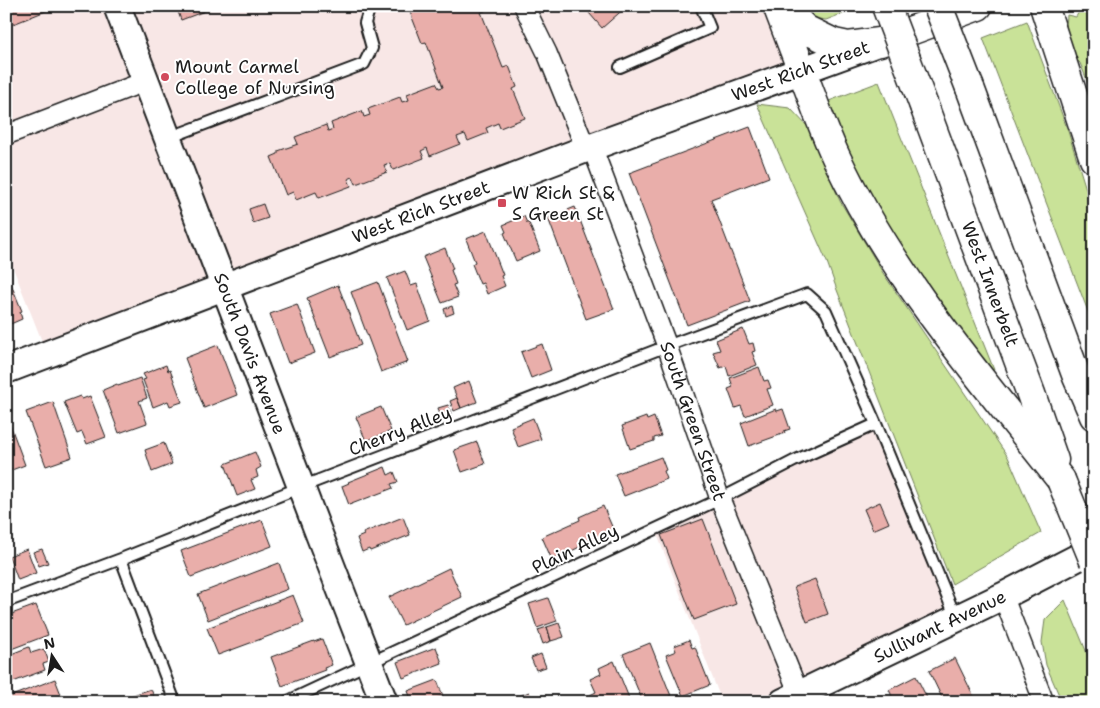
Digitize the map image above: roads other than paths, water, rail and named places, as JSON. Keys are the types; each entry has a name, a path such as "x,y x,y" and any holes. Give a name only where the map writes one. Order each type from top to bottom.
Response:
{"main road":[{"path":"777,6 835,156 877,233 919,298 954,345 1062,480"},
{"path":"782,6 805,29 834,43 848,46 880,42"},
{"name":"West Innerbelt","path":"886,6 1062,480 1094,561"},
{"path":"938,6 1077,377 1094,416"},
{"name":"West Rich Street","path":"880,42 978,6"},
{"path":"1044,6 1094,159"}],"street":[{"name":"South Davis Avenue","path":"118,6 384,702"},
{"name":"South Green Street","path":"524,6 589,148 667,346 791,698"},
{"name":"West Rich Street","path":"6,370 589,148 880,42"},
{"path":"6,135 146,81"},
{"name":"Sullivant Avenue","path":"791,698 1003,596 1094,549"},
{"path":"1003,596 1044,702"}],"lane":[{"path":"168,138 364,64 372,48 365,22 370,6"},
{"path":"620,67 710,28 701,6"},
{"name":"Cherry Alley","path":"6,602 121,559 301,486 807,294 826,311 876,424"},
{"path":"876,424 956,618"},
{"name":"Plain Alley","path":"286,702 876,424"},
{"path":"121,559 176,702"}],"place":[{"name":"Mount Carmel College of Nursing","path":"165,77"},
{"name":"W Rich St & S Green St","path":"502,203"}]}
